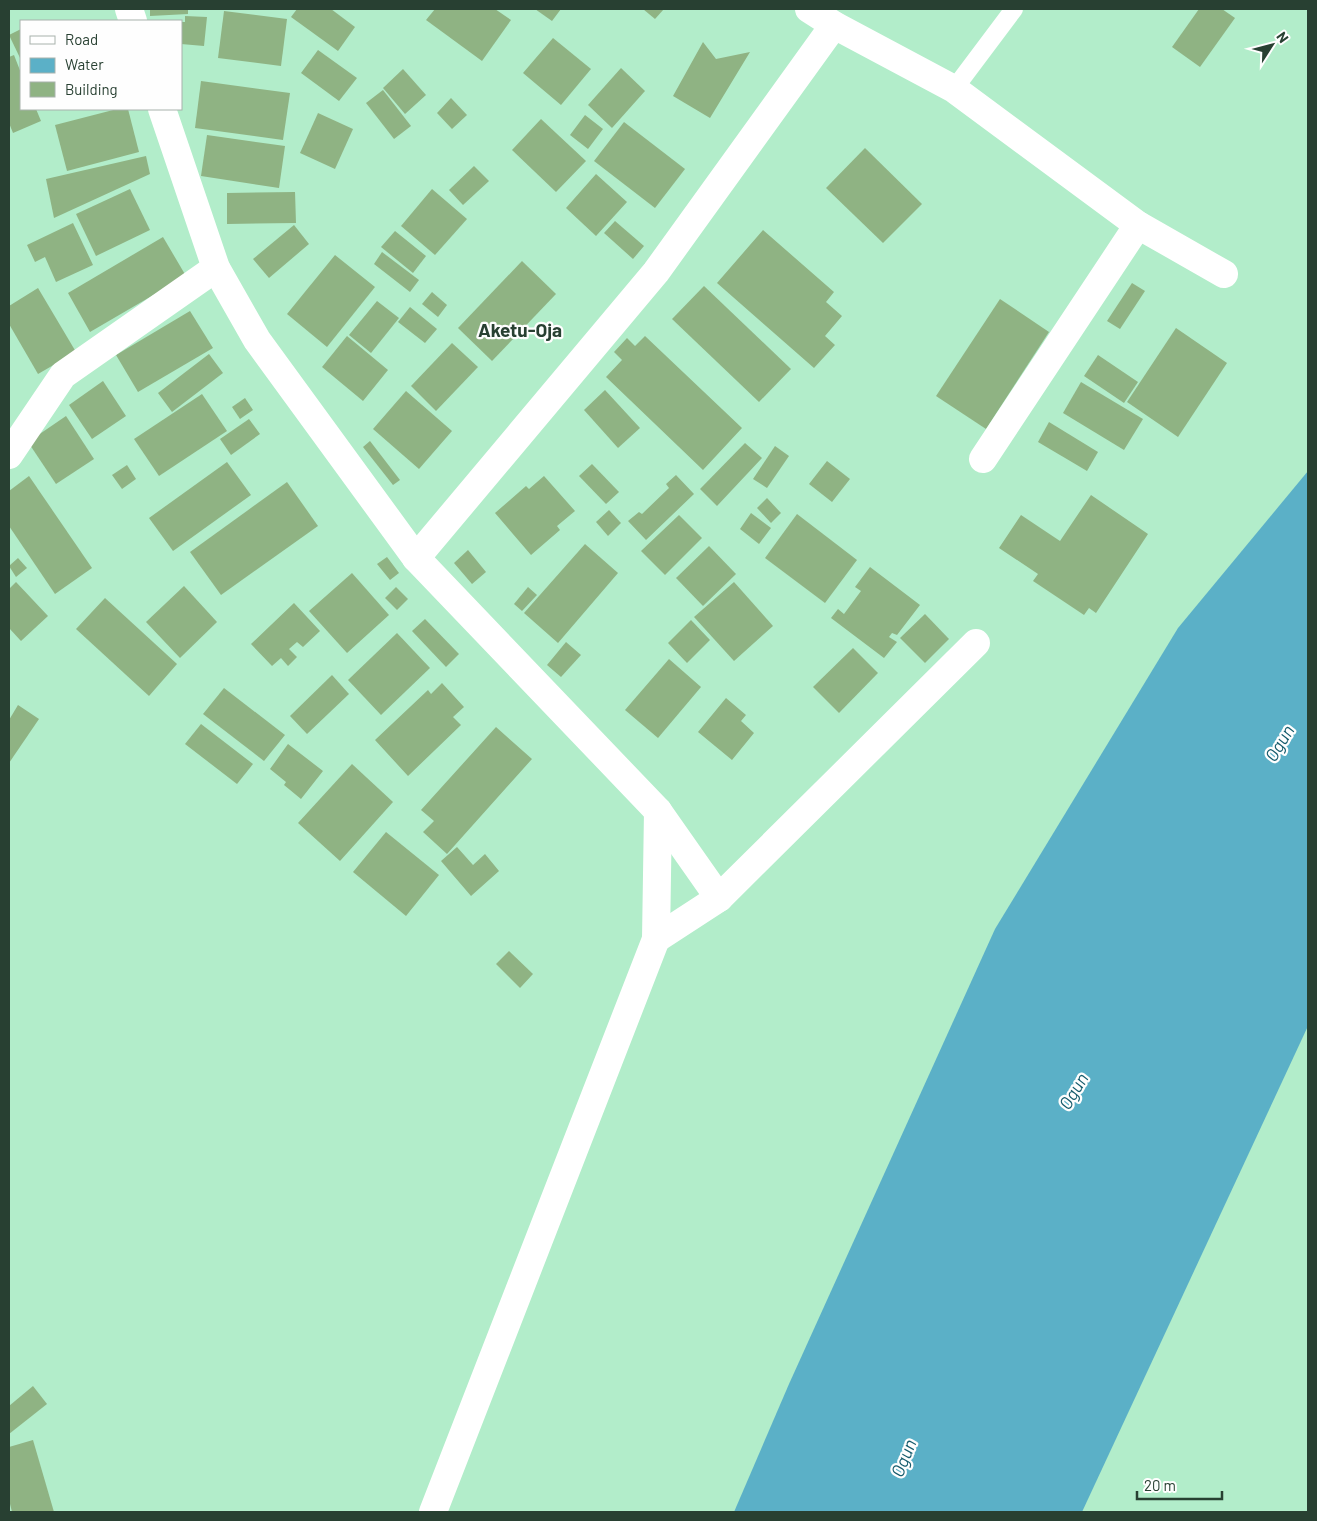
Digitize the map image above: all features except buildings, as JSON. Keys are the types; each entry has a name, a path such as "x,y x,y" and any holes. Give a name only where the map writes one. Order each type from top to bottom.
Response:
{"street":[{"path":"809,9 834,25 954,89 1138,225 1224,274"},
{"path":"416,558 656,272 834,25"},
{"path":"162,110 216,268 257,340 416,558 658,812 719,898"},
{"path":"983,459 1138,225"},
{"path":"9,455 63,376 216,268"},
{"path":"656,939 719,898 976,643"},
{"path":"433,1512 656,939 658,812"}],"lane":[{"path":"954,89 1014,9"}],"water":[{"name":"Ogun","path":"1308,471 1308,1026 1082,1512 734,1512 789,1384 995,929 1178,628"}],"district":[{"name":"Aketu-Oja","path":"520,329"}]}
